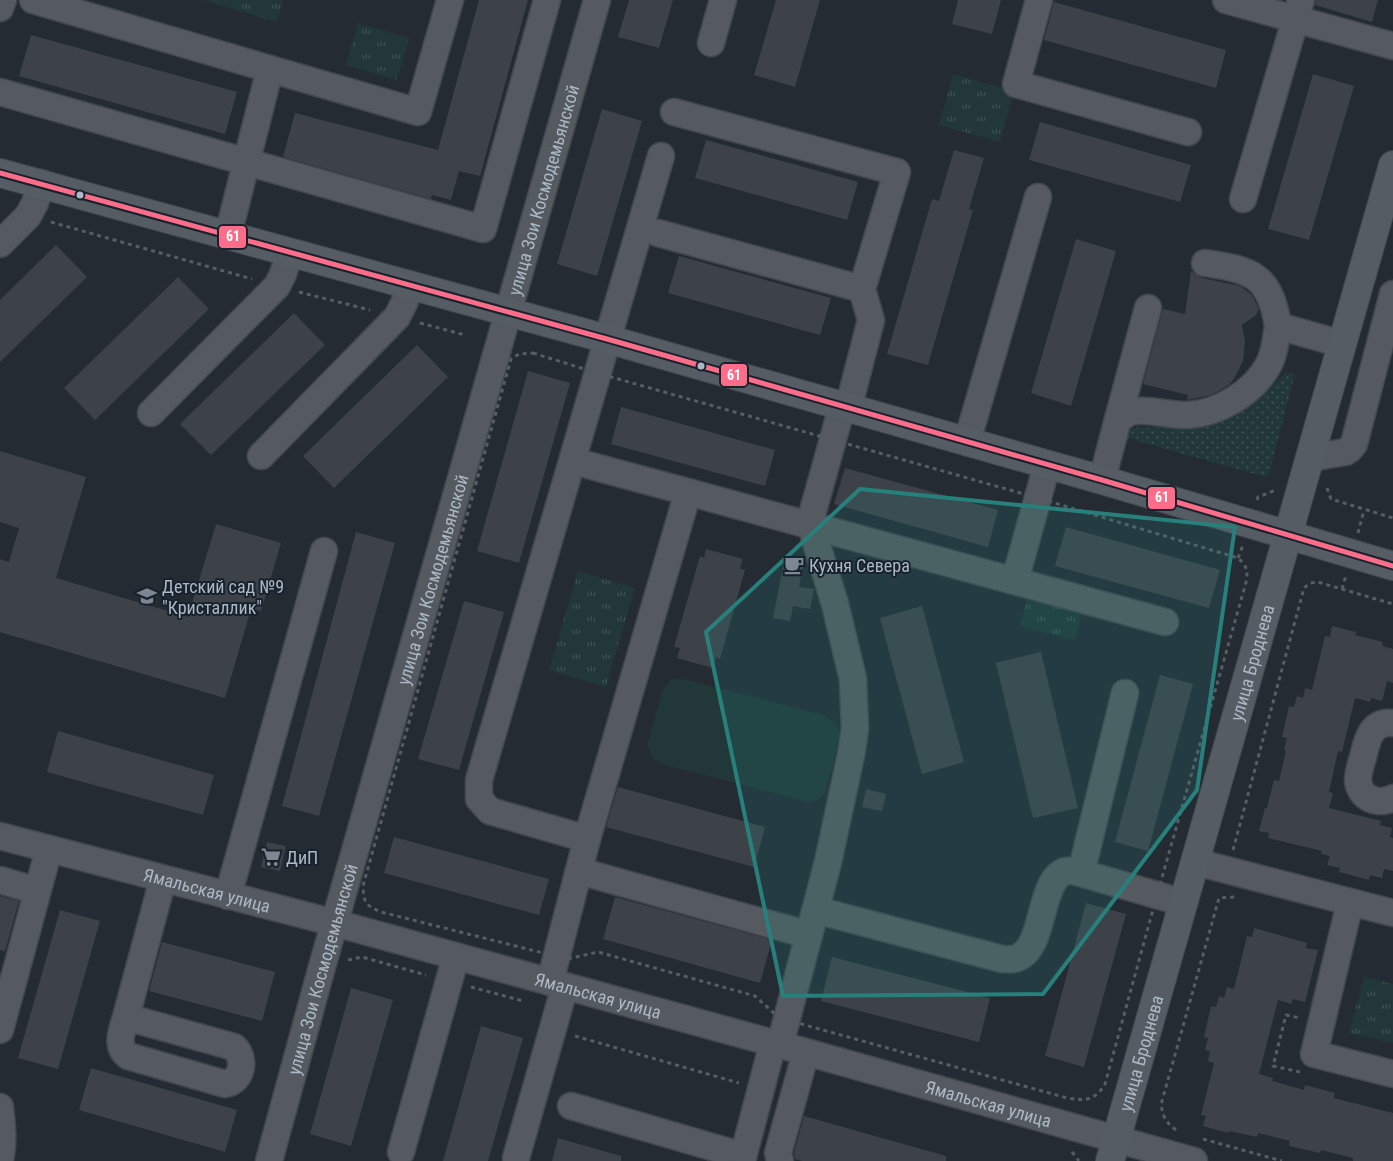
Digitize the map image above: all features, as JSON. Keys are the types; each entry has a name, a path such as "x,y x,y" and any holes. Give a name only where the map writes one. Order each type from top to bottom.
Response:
{"main road":[{"name":"улица Броднева","path":"1113,1150 1393,165"},
{"path":"0,172 607,339 1102,480 1393,566"}],"street":[{"path":"0,8 2,0"},
{"path":"33,0 418,112 450,0"},
{"path":"0,92 483,229 547,0"},
{"name":"улица Зои Космодемьянской","path":"269,1161 597,0"},
{"path":"711,42 723,0"},
{"path":"1039,0 1016,84 1188,132"},
{"path":"1226,0 1299,9 1393,46"},
{"path":"1242,199 1299,9"},
{"path":"228,235 270,70"},
{"path":"571,1106 742,1159 762,1085 788,1020 828,862 855,729 855,704 851,670 835,604 812,526 813,511 832,440 845,408 871,320 862,289 897,172 674,112"},
{"path":"587,839 490,811 479,798 479,780 661,156"},
{"path":"0,244 28,216 35,203 41,183"},
{"path":"967,442 1038,197"},
{"path":"658,233 862,289"},
{"path":"151,413 277,286 290,252"},
{"path":"1118,419 1134,411 1189,415 1221,408 1242,394 1259,378 1270,363 1275,348 1278,326 1275,308 1267,289 1254,276 1237,268 1205,263"},
{"path":"1310,458 1345,452 1354,444 1393,292 1360,282"},
{"path":"260,456 397,317 405,301 409,284"},
{"path":"1102,480 1148,308"},
{"path":"1278,326 1342,344"},
{"path":"573,461 1165,622"},
{"path":"1015,580 1047,465"},
{"path":"516,1158 552,1030 557,984 556,957 587,839 688,492"},
{"path":"228,896 324,551"},
{"path":"1081,873 1125,693"},
{"path":"1393,723 1385,723 1378,726 1370,734 1358,779 1361,790 1369,798 1380,802 1393,798"},
{"name":"Ямальская улица","path":"0,836 335,923 806,1052 1113,1150 1198,1150"},
{"path":"0,1030 8,962 38,891 49,850"},
{"path":"1196,862 1393,913"},
{"path":"816,910 1002,958 1016,959 1026,954 1033,942 1050,888 1057,876 1067,870 1184,903"},
{"path":"579,871 809,935"},
{"path":"126,1017 163,879"},
{"path":"0,880 38,891"},
{"path":"1350,903 1314,1054 1393,1074"},
{"path":"401,1152 456,956"},
{"path":"780,1161 778,1153 806,1052"},
{"path":"0,1108 3,1131 0,1160"}],"path":[{"path":"28,216 277,286 465,335"},
{"path":"533,353 832,440 1038,498 1238,558 1245,564 1247,569 1244,588 1105,1084 1100,1094 1089,1099 1067,1098 788,1020 776,1015 755,996 608,954 598,952 567,959 556,957 380,912 368,906 364,900 363,886 511,360 519,354 533,353"},
{"path":"1328,484 1327,490 1331,499 1393,518"},
{"path":"1232,852 1304,588 1310,583 1318,582 1393,604"},
{"path":"1184,1133 1175,1130 1166,1120 1161,1106 1162,1101 1219,898 1239,897"},
{"path":"345,962 349,959 362,958 532,1003"},
{"path":"1301,1072 1273,1066 1286,1015 1304,1018"},
{"path":"552,1030 754,1087 762,1085"},
{"path":"1069,1150 1075,1154 1079,1161"},
{"path":"1198,1150 1282,1161"}],"highlighted area":[{"path":"860,489 1235,527 1197,790 1043,994 783,996 706,632"}],"green space":[{"path":"203,0 283,0 277,22"},
{"path":"358,23 409,38 397,80 346,65"},
{"path":"953,74 1014,91 1000,142 939,125"},
{"path":"1286,372 1295,374 1269,475 1265,477 1124,437 1127,431 1132,428 1177,428 1213,423 1240,411"},
{"path":"578,571 635,588 606,687 549,670"},
{"path":"1028,596 1083,610 1075,640 1020,626"},
{"path":"675,678 823,715 833,721 837,725 839,735 831,772 823,795 808,802 662,764 656,760 650,753 648,743 662,691 669,681"},
{"path":"1364,977 1393,984 1393,1043 1349,1033"}],"building":[{"path":"479,0 528,0 480,176 459,171 451,200 432,195 431,199 283,157 295,113 438,150"},
{"path":"629,0 673,0 659,48 618,37"},
{"path":"776,0 820,0 795,87 754,75"},
{"path":"958,0 1001,0 992,34 952,24"},
{"path":"1316,0 1378,0 1372,22 1315,5"},
{"path":"1054,2 1226,50 1216,88 1044,40"},
{"path":"31,35 237,92 225,134 19,76"},
{"path":"1313,74 1354,86 1309,240 1268,229"},
{"path":"602,109 642,121 597,276 557,264"},
{"path":"1040,122 1191,165 1180,202 1029,160"},
{"path":"706,140 858,182 847,220 695,178"},
{"path":"954,150 984,158 969,209 973,210 928,365 887,354 932,199 939,201"},
{"path":"1076,239 1116,251 1071,406 1031,393"},
{"path":"56,245 87,277 0,362 0,300"},
{"path":"679,256 831,298 820,335 668,293"},
{"path":"1191,271 1202,278 1240,286 1252,295 1259,309 1256,315 1242,325 1245,341 1243,361 1234,379 1229,385 1217,392 1187,400 1188,395 1143,384 1163,309 1185,314"},
{"path":"178,277 209,309 95,420 64,388"},
{"path":"294,313 325,345 211,455 180,424"},
{"path":"417,345 448,377 334,488 303,456"},
{"path":"528,371 570,383 519,563 477,551"},
{"path":"621,407 775,450 765,486 611,444"},
{"path":"0,451 86,477 56,578 188,617 216,524 281,543 261,611 251,609 225,698 0,632 0,559 9,562 19,528 0,522"},
{"path":"845,468 998,510 988,547 834,504"},
{"path":"1066,527 1220,570 1209,608 1055,566"},
{"path":"356,532 395,543 319,816 282,806"},
{"path":"706,549 743,559 740,568 745,570 720,659 716,657 713,668 677,658 680,648 674,647 700,556 704,558"},
{"path":"785,557 804,560 799,587 814,589 810,609 793,606 790,621 773,618"},
{"path":"464,601 504,612 459,770 418,759"},
{"path":"922,606 964,762 922,774 880,618"},
{"path":"1332,626 1356,632 1355,635 1383,642 1382,646 1393,649 1393,683 1387,681 1382,701 1371,698 1370,702 1355,698 1342,752 1338,751 1329,792 1333,793 1329,808 1381,821 1380,825 1392,828 1390,837 1393,838 1393,871 1384,869 1382,878 1370,875 1369,880 1339,872 1340,868 1327,865 1330,856 1321,854 1322,851 1268,838 1269,833 1259,831 1274,780 1279,781 1286,751 1284,750 1287,738 1282,737 1289,706 1294,707 1297,696 1303,698 1305,688 1312,690 1325,636 1330,637"},
{"path":"1041,652 1078,808 1033,818 996,663"},
{"path":"1160,675 1193,684 1148,851 1115,842"},
{"path":"58,731 214,775 203,815 47,772"},
{"path":"618,787 765,827 754,867 606,827"},
{"path":"866,789 886,794 882,811 862,807"},
{"path":"394,837 549,879 539,915 384,873"},
{"path":"267,842 286,846 280,871 261,867"},
{"path":"0,896 19,901 5,951 0,950"},
{"path":"615,897 772,940 760,983 603,939"},
{"path":"1086,903 1126,914 1084,1067 1045,1056"},
{"path":"60,910 100,921 58,1069 18,1058"},
{"path":"1254,928 1307,943 1306,948 1318,950 1305,1002 1293,999 1291,1004 1278,1000 1259,1074 1273,1078 1272,1081 1304,1090 1305,1085 1335,1093 1334,1098 1393,1113 1393,1161 1353,1161 1353,1158 1321,1150 1320,1153 1289,1146 1290,1141 1258,1133 1257,1137 1229,1131 1228,1133 1203,1126 1206,1116 1201,1115 1214,1063 1208,1061 1210,1051 1205,1050 1208,1038 1204,1037 1211,1006 1216,1007 1219,996 1224,998 1227,987 1234,989 1247,936 1252,937"},
{"path":"162,942 275,972 262,1021 149,991"},
{"path":"832,957 990,998 979,1042 821,1001"},
{"path":"351,988 393,1000 351,1146 310,1134"},
{"path":"481,1026 523,1038 488,1161 443,1161"},
{"path":"91,1068 237,1110 225,1152 79,1110"},
{"path":"804,1116 946,1156 946,1161 802,1161 795,1159 794,1153"},
{"path":"558,1138 621,1156 621,1161 552,1161"}],"transit line":[{"name":"61","path":"0,173 607,339 1102,480 1393,566"}],"place":[{"name":"Кухня Севера","path":"794,565"},
{"name":"Детский сад №9 \"Кристаллик\"","path":"147,596"},
{"name":"ДиП","path":"271,857"}]}
